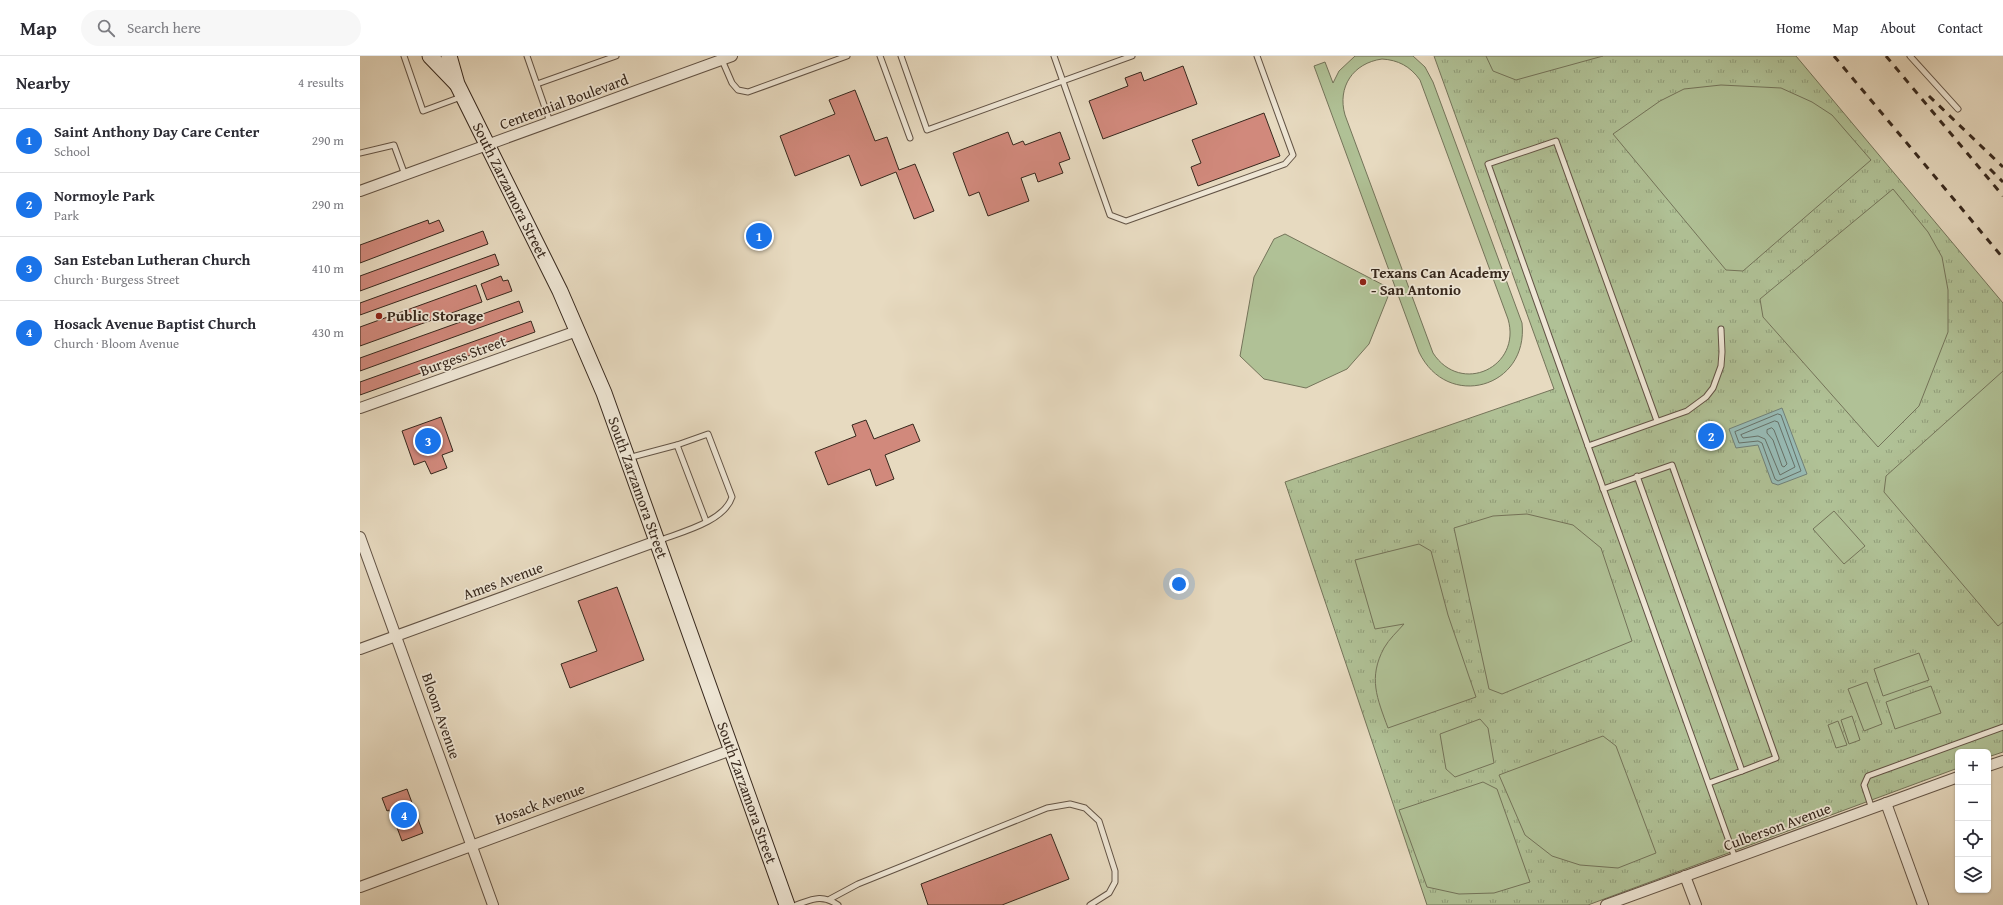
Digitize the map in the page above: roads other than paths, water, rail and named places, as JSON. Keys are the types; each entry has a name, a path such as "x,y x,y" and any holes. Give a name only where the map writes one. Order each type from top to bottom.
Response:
{"main road":[{"name":"South Zarzamora Street","path":"430,56 460,90"},
{"name":"South Zarzamora Street","path":"449,56 460,90 560,291 604,393 787,905"}],"street":[{"name":"Centennial Boulevard","path":"360,191 728,57"},
{"name":"Burgess Street","path":"360,408 577,331"},
{"name":"Bloom Avenue","path":"360,537 493,905"},
{"name":"Ames Avenue","path":"360,649 657,541"},
{"name":"Hosack Avenue","path":"360,887 731,750"},
{"path":"1991,765 2003,761"},
{"name":"Culberson Avenue","path":"1606,905 1955,778"},
{"path":"1886,803 1923,905"},
{"path":"1685,876 1696,905"}],"lane":[{"path":"404,56 423,111 460,90"},
{"path":"527,56 550,122"},
{"path":"537,84 616,56"},
{"path":"728,57 735,87 738,90 748,92 847,56"},
{"path":"880,56 910,138"},
{"path":"901,56 927,130 1132,56"},
{"path":"1054,56 1110,215 1126,221 1285,164 1293,155 1258,56"},
{"path":"1910,56 1958,109"},
{"path":"1657,421 1556,141 1488,164 1735,858"},
{"path":"360,154 394,145 405,175"},
{"path":"1588,446 1697,405 1713,388 1720,366 1722,352 1721,329"},
{"path":"627,458 677,445 708,434 732,497 730,504 717,517 657,541"},
{"path":"677,445 706,521"},
{"path":"1603,489 1672,465 1776,758 1709,783"},
{"path":"1637,476 1742,771"},
{"path":"1872,808 1864,785 1868,776 2003,726"},
{"path":"830,900 858,884 1048,808 1070,804 1086,808 1099,821 1115,871 1115,882 1110,893 1090,905"},
{"path":"796,905 815,898 830,900 838,905"}],"water":[{"path":"1782,408 1807,474 1778,485 1772,483 1758,445 1736,448 1729,429"}],"railway":[{"path":"1834,56 2003,258"},
{"path":"1886,56 2003,196"},
{"path":"1929,96 2003,167"},
{"path":"1990,169 2003,182"}],"place":[{"name":"Saint Anthony Day Care Center","path":"759,236"},
{"name":"Texans Can Academy - San Antonio","path":"1363,282"},
{"name":"Public Storage","path":"379,316"},
{"name":"Normoyle Park","path":"1711,436"},
{"name":"San Esteban Lutheran Church","path":"428,441"},
{"name":"Hosack Avenue Baptist Church","path":"404,815"}]}
